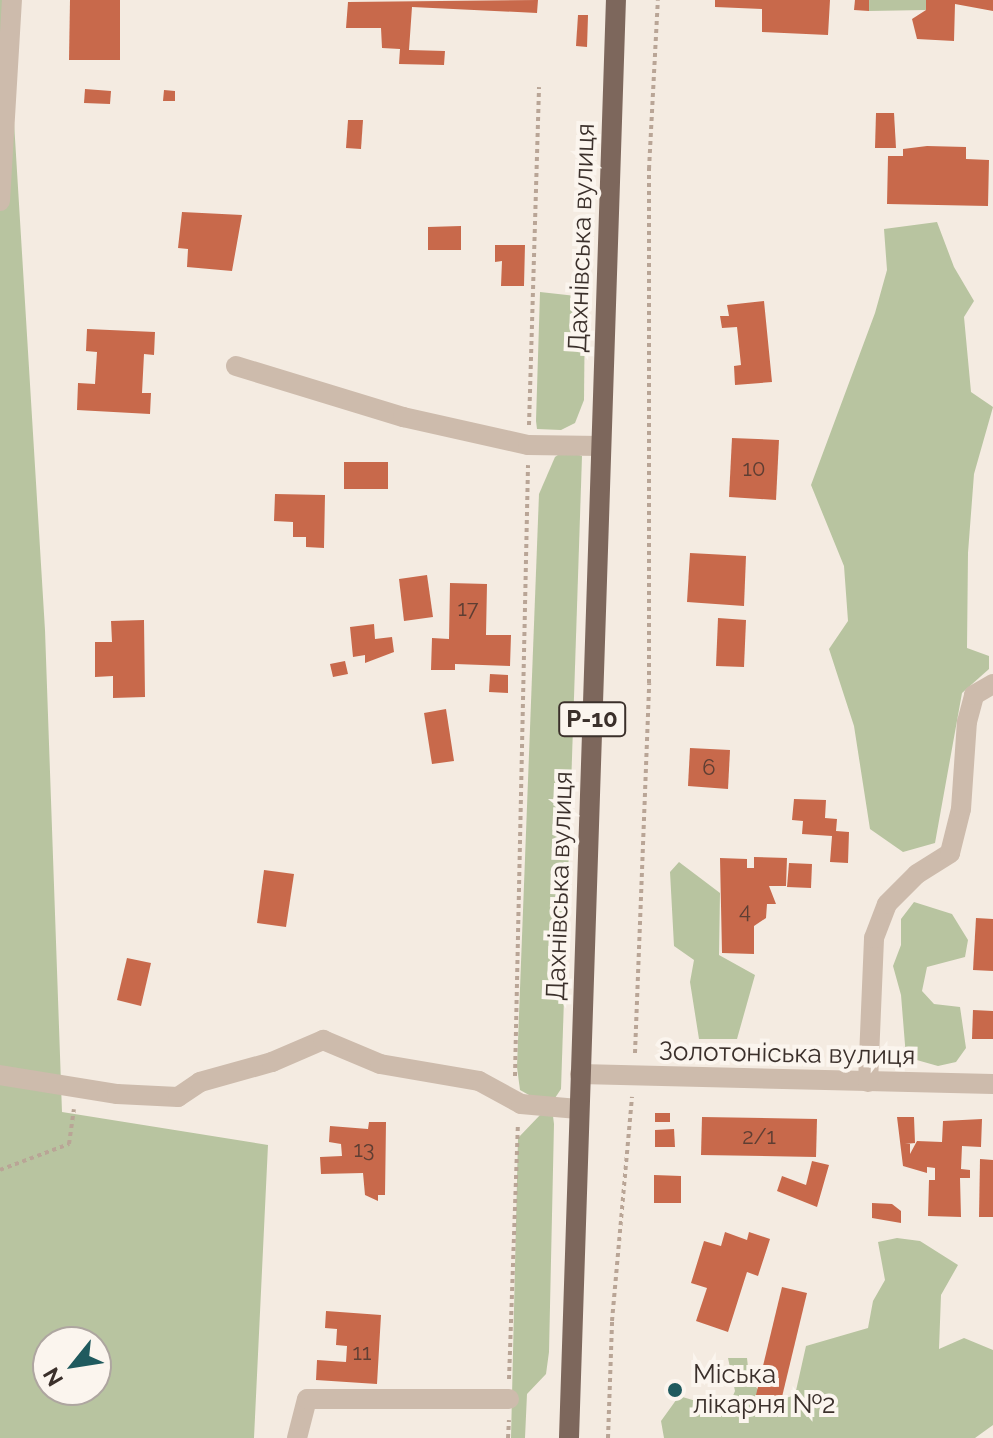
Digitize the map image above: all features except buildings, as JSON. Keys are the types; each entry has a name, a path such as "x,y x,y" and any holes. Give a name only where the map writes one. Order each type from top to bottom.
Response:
{"main road":[{"name":"Дахнівська вулиця","path":"569,1438 616,0"}],"street":[{"path":"0,201 12,0"},
{"path":"236,366 403,417 528,445 601,446"},
{"path":"868,1082 874,938 887,904 917,874 950,853 966,770 967,722 974,695 993,684"},
{"path":"0,1075 81,1088 178,1097 200,1082 272,1062 323,1040 380,1064 479,1081 521,1104 578,1109"},
{"name":"Золотоніська вулиця","path":"580,1074 993,1084"},
{"path":"297,1438 307,1399 509,1399"}],"path":[{"path":"608,1438 612,1321 634,1076 649,683 649,169 658,0"},
{"path":"508,1438 514,1148 521,1104 515,1032 539,87"},
{"path":"0,1170 69,1144 81,1088"}],"green space":[{"path":"0,0 4,0 14,122 45,630 62,1112 268,1145 254,1438 0,1438"},
{"path":"869,0 926,0 926,10 869,11"},
{"path":"937,222 954,267 974,301 964,317 971,392 993,407 974,474 968,553 967,648 989,656 989,669 962,693 935,843 903,852 870,829 854,726 829,649 848,621 844,566 811,485 875,313 887,270 884,229"},
{"path":"540,292 585,297 584,400 575,423 561,430 537,429"},
{"path":"565,450 582,456 561,1089 555,1098 538,1100 520,1090 517,1067 539,494 555,457"},
{"path":"679,862 720,893 719,955 755,975 737,1039 699,1039 690,982 694,960 674,946 670,872"},
{"path":"914,902 952,914 968,940 965,957 927,967 922,991 934,1004 960,1007 966,1048 956,1062 938,1066 906,1057 901,995 893,966 901,945 901,919"},
{"path":"541,1114 553,1116 554,1124 549,1352 546,1374 527,1394 525,1438 511,1438 518,1138"},
{"path":"897,1238 920,1241 958,1265 941,1295 939,1349 964,1338 993,1350 993,1425 975,1438 664,1438 661,1421 679,1396 727,1410 735,1391 728,1358 747,1358 749,1377 768,1404 795,1395 806,1346 868,1328 873,1301 885,1280 878,1242"}],"place":[{"name":"Міська лікарня №2","path":"675,1390"}]}
